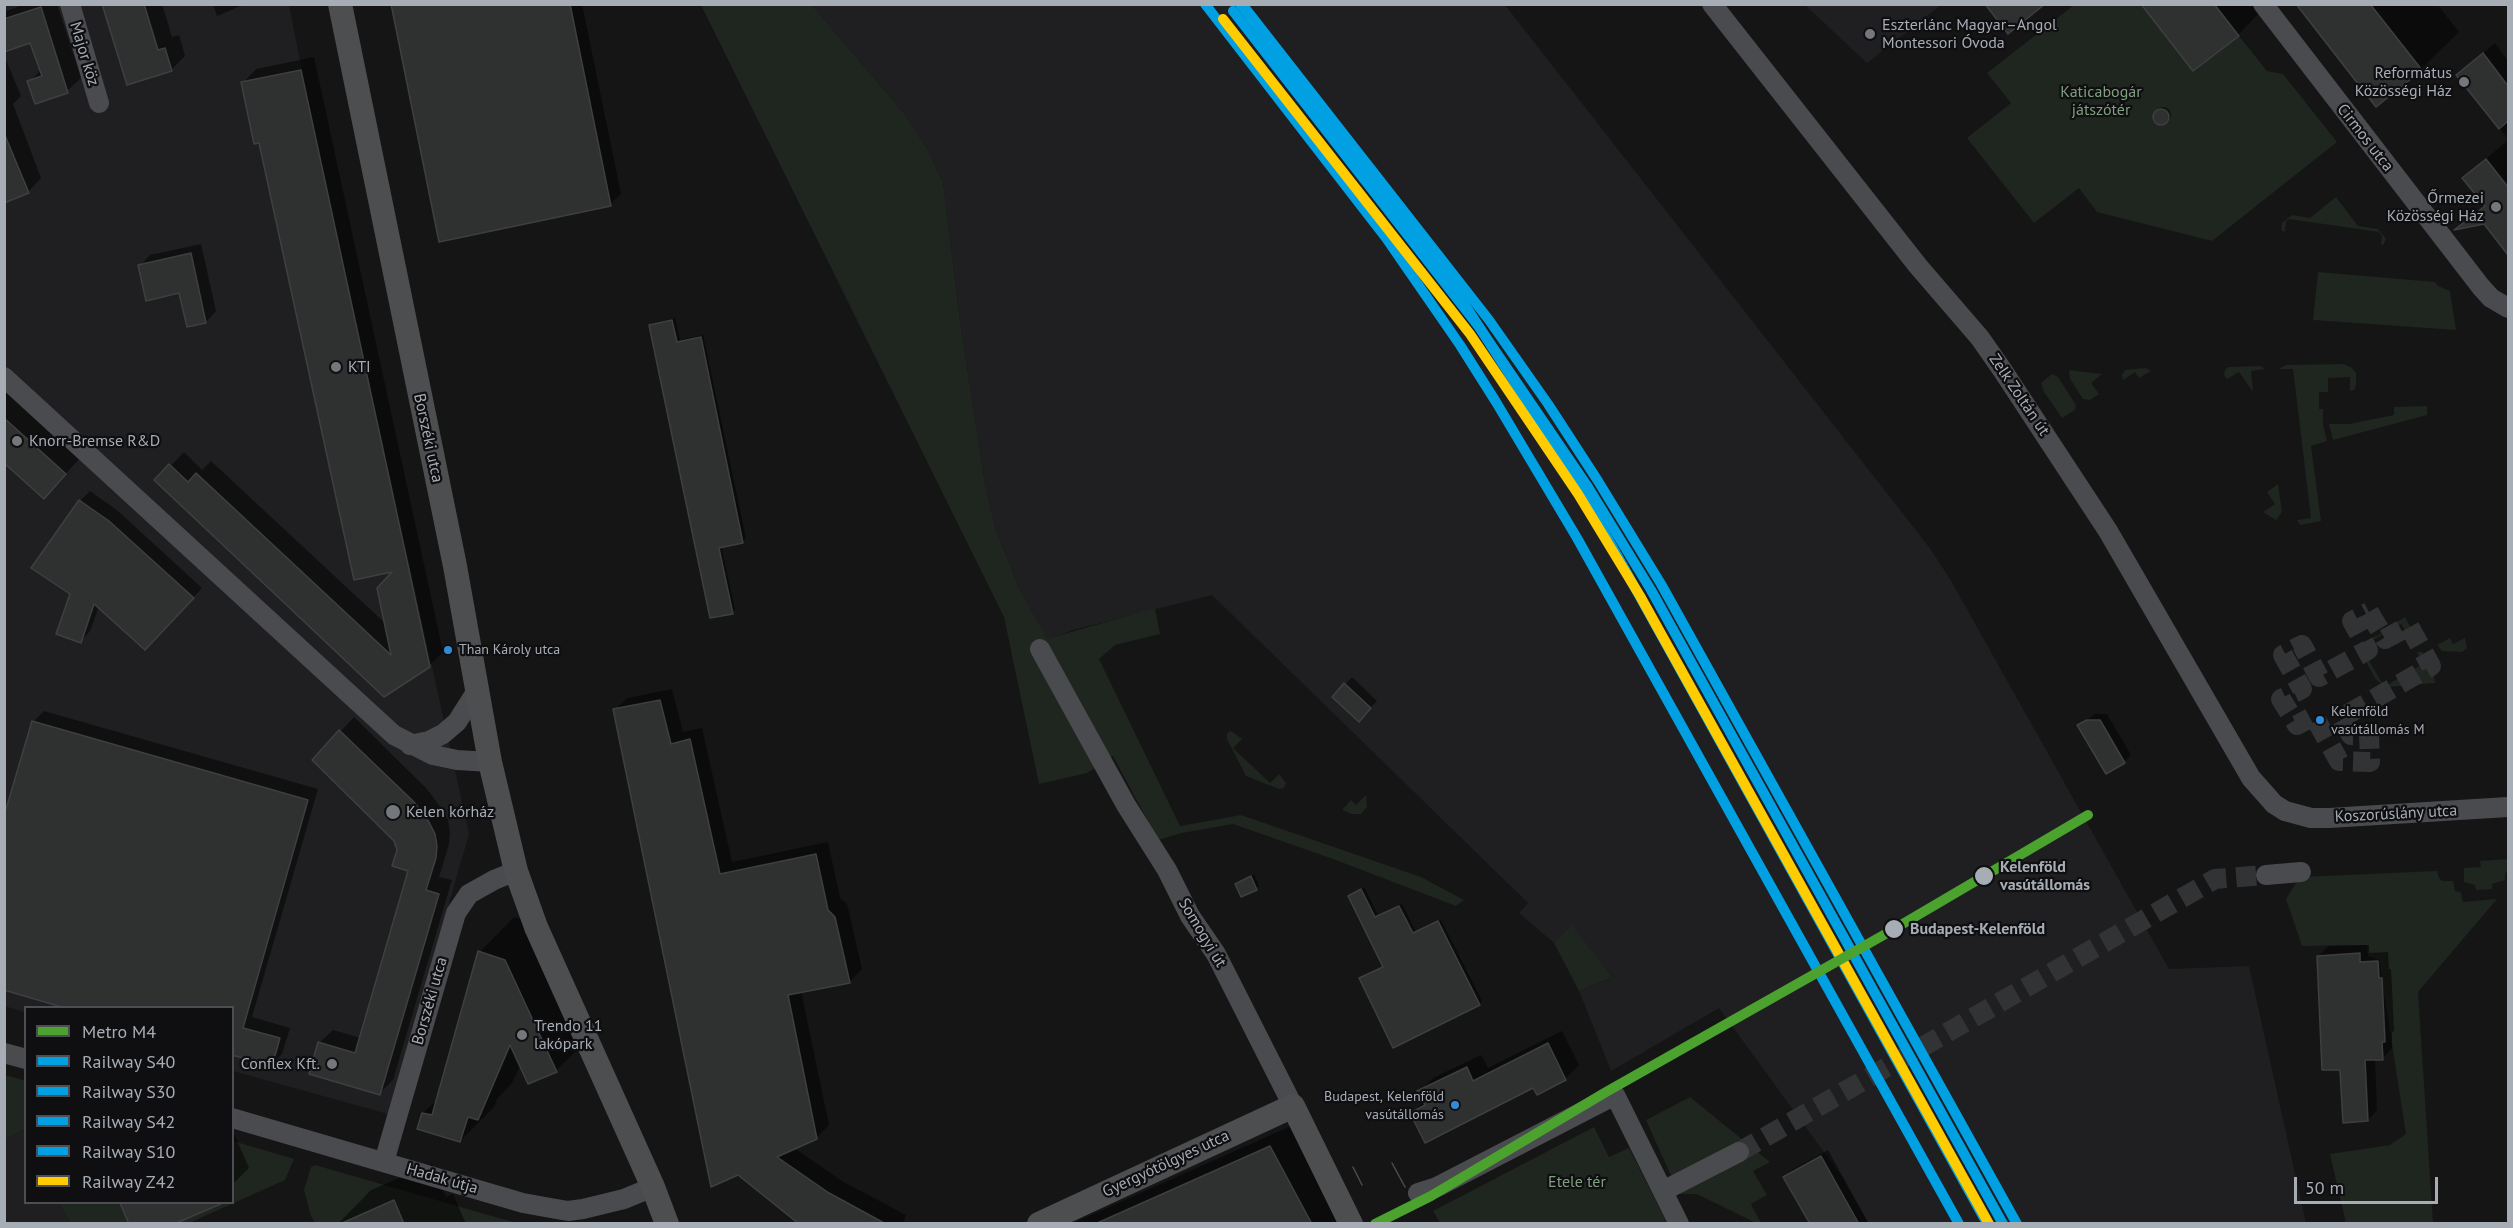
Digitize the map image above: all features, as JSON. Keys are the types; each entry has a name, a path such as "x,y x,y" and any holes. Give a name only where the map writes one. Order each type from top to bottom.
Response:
{"main road":[{"name":"Borszéki utca","path":"340,4 454,566 490,762 516,871 536,927 653,1187"},
{"name":"Gyergyótölgyes utca","path":"1040,1224 1293,1106"},
{"name":"Somogyi út","path":"1293,1106 1351,1224"},
{"path":"653,1187 667,1224"}],"street":[{"name":"Major köz","path":"69,4 99,104"},
{"name":"Zelk Zoltán út","path":"1712,4 1918,266 1980,338 2108,531 2251,778 2274,804 2285,811"},
{"name":"Cirmos utca","path":"2263,4 2491,298 2508,308"},
{"path":"6,380 394,735 434,755 457,760 490,762"},
{"name":"Somogyi út","path":"1040,649 1126,805 1167,870 1190,916 1216,954 1293,1106"},
{"path":"410,745 429,741 443,734 457,722 476,692"},
{"name":"Koszorúslány utca","path":"2285,811 2311,818 2329,818 2508,807"},
{"name":"Borszéki utca","path":"384,1162 456,913 470,894 516,871"},
{"path":"2266,874 2301,872"},
{"path":"4,1053 24,1058"},
{"path":"1418,1193 1437,1187 1615,1095 1679,1224"},
{"name":"Hadak útja","path":"234,1119 523,1203 568,1211 613,1202 653,1187"},
{"path":"1663,1191 1739,1152"}],"shaded area":[{"path":"5,5 289,5 314,132 469,834 388,1114 234,1071 234,1006 24,1006 24,1012 4,1006"},
{"path":"812,5 1505,5 1929,547 1950,579 2169,969 2249,966 2306,1223 1868,1223 1842,1177 1719,1008 1611,1071 1579,991 1612,977 1572,926 1554,943 1519,913 1528,903 1212,595 1073,630 1047,640 1019,588 995,527 985,484 961,328 943,182 927,149 906,116"},
{"name":"Eszterlánc Magyar–Angol Montessori Óvoda","path":"1805,5 1941,5 1867,63"},
{"path":"24,1129 24,1204 60,1204 70,1223 5,1223 4,1139"}],"green space":[{"name":"Katicabogár játszótér","path":"2141,4 2193,71 2239,36 2267,71 2283,74 2337,142 2212,241 2097,212 2079,188 2034,223 1967,138 2011,103 1987,73 2074,5"},
{"path":"701,5 812,5 906,116 927,149 943,182 961,328 985,484 995,527 1019,588 1047,639 1155,608 1160,634 1115,645 1099,659 1180,826 1241,815 1421,877 1464,900 1456,906 1233,824 1182,833 1158,840 1113,756 1087,773 1039,784 1004,617"},
{"path":"2336,197 2358,226 2378,229 2386,239 2383,245 2381,245 2382,236 2379,232 2289,219 2286,221 2285,232 2281,230 2282,223 2292,215 2310,218"},
{"path":"2318,272 2435,282 2438,286 2450,291 2456,330 2313,320"},
{"path":"2344,364 2356,373 2354,390 2350,391 2350,377 2328,378 2328,392 2319,392 2319,409 2323,409 2323,425 2327,441 2311,446 2321,521 2300,525 2297,520 2311,518 2293,369 2279,369 2286,365"},
{"path":"2261,366 2265,369 2251,371 2253,392 2239,372 2227,379 2224,375 2225,370 2229,367"},
{"path":"2146,368 2151,371 2139,378 2135,372 2123,380 2122,375 2125,370"},
{"path":"2069,370 2102,374 2091,383 2099,394 2090,400 2083,399 2070,379"},
{"path":"2052,374 2058,377 2076,405 2075,410 2062,418 2044,392 2041,383"},
{"path":"2427,406 2427,415 2333,440 2329,424 2349,424 2394,415 2394,407"},
{"path":"2278,484 2282,512 2276,520 2263,512 2275,504 2267,492"},
{"path":"2405,617 2411,628 2409,636 2401,624 2366,644 2373,656 2368,659 2382,683 2389,684 2423,664 2417,652 2422,652 2433,667 2435,683 2387,687 2382,685 2375,678 2357,645 2393,628 2392,625"},
{"path":"2450,638 2453,644 2465,638 2467,648 2462,652 2442,651 2437,645"},
{"path":"1231,731 1242,739 1233,748 1270,783 1279,774 1286,783 1284,788 1279,789 1246,776 1227,739 1227,733"},
{"path":"1366,795 1367,807 1361,814 1352,814 1342,810 1351,800 1356,805"},
{"path":"2508,859 2508,872 2505,873 2505,880 2492,884 2492,889 2476,890 2475,885 2464,882 2464,868 2481,867 2480,861"},
{"path":"2437,871 2442,881 2453,881 2455,891 2461,892 2463,902 2497,899 2418,992 2433,1223 2346,1223 2330,1154 2390,1145 2406,1134 2379,960 2368,956 2367,945 2302,946 2286,899 2300,877"},
{"path":"1572,925 1612,977 1579,991 1554,943"},
{"path":"5,1075 24,1080 24,1130 5,1139"},
{"path":"1690,1097 1770,1162 1753,1171 1767,1195 1751,1204 1761,1223 1756,1223 1697,1194 1680,1194 1678,1191 1646,1120"},
{"name":"Etele tér","path":"1594,1127 1609,1157 1629,1148 1667,1223 1440,1223 1433,1211"},
{"path":"234,1141 294,1159 285,1180 234,1203"},
{"path":"315,1165 517,1223 315,1223 304,1190 311,1167"},
{"path":"60,1204 231,1204 189,1223 70,1223"}],"building":[{"path":"102,4 144,4 158,50 165,48 172,71 127,85"},
{"path":"391,4 570,4 611,206 439,242"},
{"path":"1985,4 2045,4 2008,34"},
{"path":"2141,4 2214,4 2239,36 2193,71"},
{"path":"2296,4 2370,4 2422,70 2376,107"},
{"path":"41,7 68,93 35,104 27,81 42,76 30,43 4,52 4,19"},
{"path":"2483,53 2508,86 2508,121 2499,129 2456,75"},
{"path":"301,70 430,667 384,697 154,480 169,464 188,482 196,473 391,655 377,588 392,572 354,580 259,143 254,144 241,82"},
{"path":"2161,109 2167,111 2169,117 2167,123 2161,125 2155,123 2153,117 2155,111"},
{"path":"4,133 29,193 4,203"},
{"name":"Őrmezei Közösségi Ház","path":"2486,159 2508,187 2508,255 2484,224 2454,230 2485,206 2462,178"},
{"path":"191,253 206,323 187,327 179,293 146,301 138,265"},
{"path":"672,320 677,342 701,337 743,543 719,548 733,614 710,618 649,325"},
{"name":"Knorr-Bremse R&D","path":"4,418 66,474 44,499 4,463"},
{"path":"79,500 109,521 194,598 145,650 94,604 81,643 56,634 70,594 31,568"},
{"path":"1344,683 1371,708 1359,722 1332,697"},
{"path":"660,700 671,744 690,739 720,874 816,854 828,910 835,917 850,983 788,995 817,1139 777,1157 829,1193 886,1224 799,1224 738,1175 711,1187 613,709"},
{"path":"2087,720 2100,720 2125,763 2106,774 2077,725"},
{"path":"32,721 308,800 243,1028 280,1038 272,1066 234,1056 234,1006 58,1006 4,990 4,816"},
{"path":"339,730 414,802 429,822 435,834 437,846 436,858 426,890 439,894 380,1095 309,1074 318,1042 355,1053 408,871 392,866 397,850 394,841 312,760"},
{"path":"1251,876 1257,890 1241,897 1235,884"},
{"path":"1361,889 1375,917 1399,906 1413,933 1438,921 1480,1005 1393,1048 1359,978 1383,967 1348,896"},
{"name":"Trendo 11 lakópark","path":"478,951 505,960 557,1072 528,1084 510,1045 478,1120 468,1117 460,1142 417,1129 422,1113 432,1115"},
{"path":"2360,953 2360,962 2378,961 2379,978 2382,978 2385,1042 2382,1042 2383,1060 2365,1060 2368,1121 2343,1123 2340,1070 2322,1070 2317,956"},
{"path":"1548,1043 1566,1080 1537,1095 1533,1088 1425,1143 1410,1113 1425,1105 1417,1091 1467,1067 1473,1081"},
{"path":"1270,1146 1312,1224 1095,1224 1241,1159"},
{"path":"1821,1156 1859,1224 1810,1224 1783,1177"},
{"path":"394,1200 404,1224 340,1224"},
{"path":"120,1204 221,1204 174,1224 129,1224"}],"tunnel":[{"path":"2369,612 2385,639 2409,626 2431,666 2341,718 2351,735 2369,735 2370,762 2339,761 2314,716 2297,725 2281,699 2302,689 2283,655 2302,645 2319,677 2368,650 2352,621 2369,612"},
{"path":"1739,1152 2215,879 2266,875"}],"tram line":[{"path":"1392,1163 1405,1187"},
{"path":"1353,1167 1362,1185"}],"metro line":[{"name":"M4","path":"1375,1224 1431,1196 1606,1092 1889,932 2088,815"}],"rail line":[{"name":"S30","path":"1205,4 1386,238 1460,345 1496,402 1577,538 1959,1224"},
{"name":"S10","path":"1240,4 1408,224 1458,294 1524,397 1603,530 1984,1218"},
{"name":"S40","path":"1242,4 1489,320 1598,481 1661,584 2017,1224"},
{"name":"S42","path":"1233,11 1479,327 1588,487 1651,590 2003,1224"},
{"name":"Z42","path":"1223,19 1470,334 1578,494 1640,596 1989,1224"}],"place":[{"name":"Eszterlánc Magyar–Angol Montessori Óvoda","path":"1870,34"},
{"name":"Református Közösségi Ház","path":"2464,82"},
{"name":"Őrmezei Közösségi Ház","path":"2496,207"},
{"name":"KTI","path":"336,367"},
{"name":"Knorr-Bremse R&D","path":"17,441"},
{"name":"Than Károly utca","path":"448,650"},
{"name":"Kelenföld vasútállomás M","path":"2320,720"},
{"name":"Kelen kórház","path":"393,812"},
{"name":"Kelenföld vasútállomás","path":"1984,876"},
{"name":"Budapest-Kelenföld","path":"1894,929"},
{"name":"Trendo 11 lakópark","path":"522,1035"},
{"name":"Conflex Kft.","path":"332,1064"},
{"name":"Budapest, Kelenföld vasútállomás","path":"1455,1105"}]}
